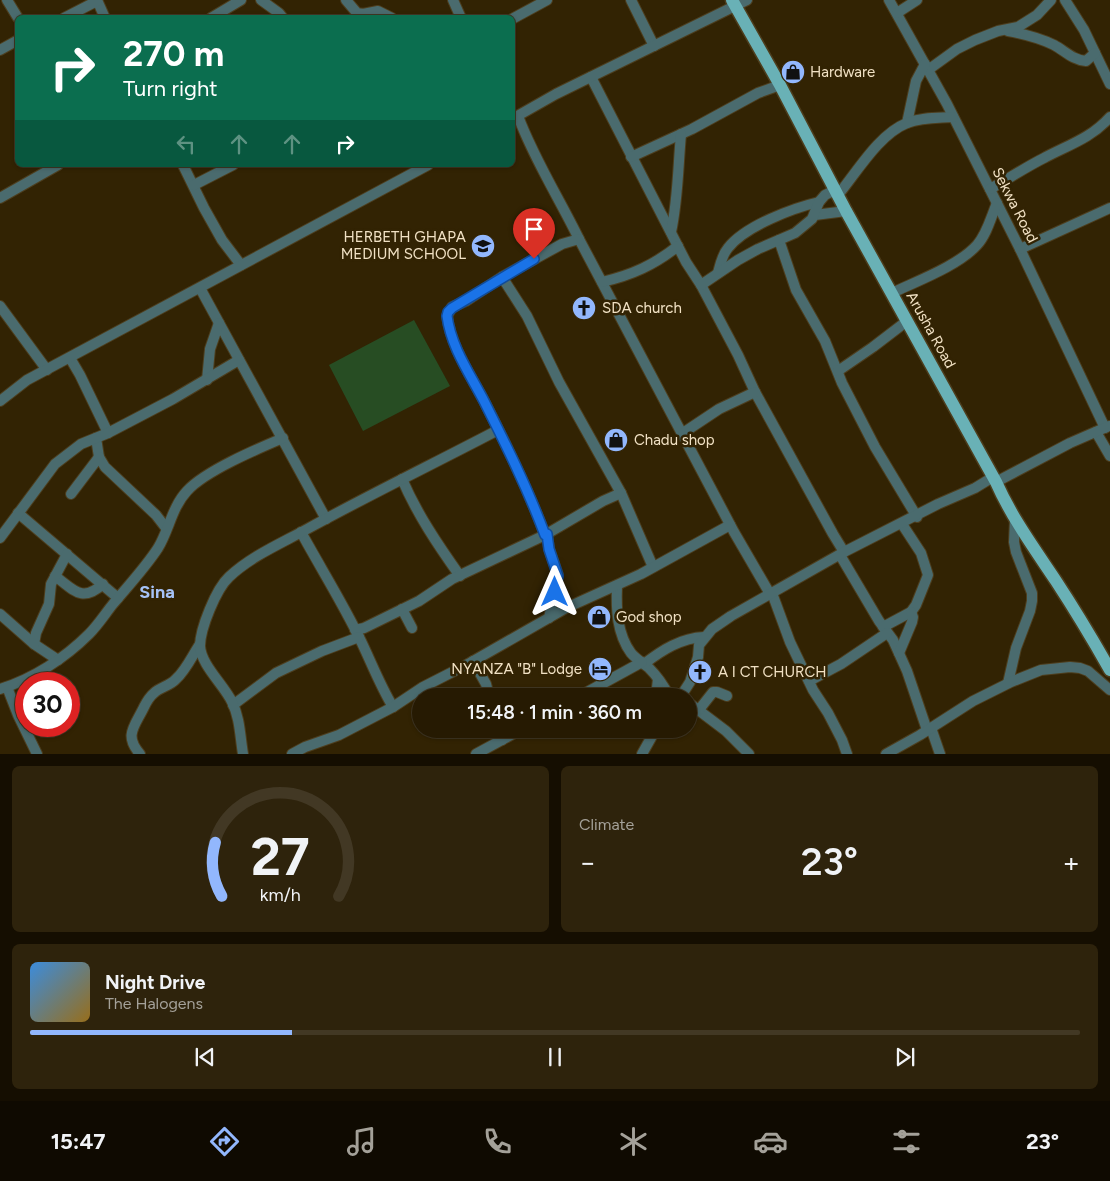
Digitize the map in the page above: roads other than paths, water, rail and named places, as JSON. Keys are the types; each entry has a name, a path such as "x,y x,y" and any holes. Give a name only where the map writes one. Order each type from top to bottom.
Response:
{"main road":[{"name":"Arusha Road","path":"738,2 836,192 1024,535 1057,582 1110,670"}],"street":[{"path":"7,0 16,15"},
{"path":"70,15 97,0 104,15"},
{"path":"216,15 241,0"},
{"path":"261,0 281,15"},
{"path":"346,0 357,13 363,14 378,11 386,15"},
{"path":"452,0 460,15"},
{"path":"515,17 548,0"},
{"path":"631,0 654,46"},
{"name":"Sekwa Road","path":"889,0 954,117 1020,249 1103,428 1110,456"},
{"path":"897,14 917,0"},
{"path":"1008,31 1026,23 1052,0"},
{"path":"1065,0 1084,30 1110,84"},
{"path":"515,116 738,2"},
{"path":"907,122 916,81 927,67 957,49 998,31 1022,34 1054,46 1079,61 1086,61 1095,53"},
{"path":"0,50 15,42"},
{"path":"591,77 686,262 701,285 738,355 755,392 842,554 908,671 940,754"},
{"path":"632,157 681,134 758,93 780,85"},
{"path":"701,285 751,252 795,233 815,215 819,202 825,195 836,192 894,129 918,119 954,117"},
{"path":"990,189 1044,158 1072,146 1110,118"},
{"path":"515,119 564,207 579,239 730,525 771,594 790,642 828,713 847,754"},
{"path":"671,232 676,203 681,134"},
{"path":"0,198 16,187 54,167"},
{"path":"184,167 222,240 241,266"},
{"path":"194,185 229,167"},
{"path":"0,401 27,380 424,167"},
{"path":"718,273 727,248 746,233 791,210 819,202"},
{"path":"892,293 936,272 969,253 984,234 997,203"},
{"path":"1020,249 1110,208"},
{"path":"815,215 846,210"},
{"path":"549,618 558,576 546,534 520,475 460,358 447,316 452,308 502,277 562,244 579,239"},
{"path":"779,240 796,290 825,342 842,383 875,447 917,516"},
{"path":"602,282 652,265 678,246"},
{"path":"502,277 527,316 559,382 621,493 653,567"},
{"path":"200,288 326,519"},
{"path":"0,306 47,370"},
{"path":"838,371 907,321"},
{"path":"206,380 210,349 219,323"},
{"path":"70,358 80,374 108,433"},
{"path":"0,538 55,464 81,444 108,433 239,360"},
{"path":"683,433 718,409 755,392"},
{"path":"686,688 690,682 698,657 699,645 704,637 731,616 842,554 938,504 994,480 1103,428"},
{"path":"140,754 132,742 133,726 147,701 153,694 178,678 200,644 217,592 228,578 267,551 301,532 498,430"},
{"path":"96,438 99,458 104,467 156,516 166,528"},
{"path":"37,754 4,688 21,682 58,660 90,632 133,582 158,547 180,501 186,491 196,482 250,453 283,438"},
{"path":"72,494 99,458"},
{"path":"402,479 412,504 460,576"},
{"path":"233,705 288,666 357,633 460,576 546,534 603,501 621,493"},
{"path":"18,512 40,533 118,598"},
{"path":"1008,683 1016,648 1032,602 1032,593 1014,542 1016,519"},
{"path":"809,680 830,671 911,612 916,605 928,575 921,553 902,524"},
{"path":"292,754 305,747 340,735 393,707 423,688 566,608 617,586 730,525"},
{"path":"301,532 357,633 376,676 393,707"},
{"path":"34,644 36,633 49,604 51,584 67,554"},
{"path":"55,576 74,590 87,594 95,592 103,584"},
{"path":"617,586 618,624 632,653 664,688"},
{"path":"402,609 412,628"},
{"path":"899,654 912,622 911,612"},
{"path":"0,614 34,644 58,660"},
{"path":"596,688 643,664 665,649 695,637 704,637"},
{"path":"200,644 201,654 233,705 239,723 243,754"},
{"path":"473,661 487,688"},
{"path":"886,754 1008,683 1041,670 1070,667 1088,671 1110,690"},
{"path":"657,688 658,680"},
{"path":"727,696 713,692 698,711 726,731 749,754"},
{"path":"476,754 506,738"},
{"path":"642,754 651,738"}],"place":[{"name":"Hardware","path":"793,72"},
{"name":"HERBETH GHAPA MEDIUM SCHOOL","path":"483,246"},
{"name":"SDA church","path":"584,308"},
{"name":"Chadu shop","path":"616,440"},
{"name":"God shop","path":"599,617"},
{"name":"NYANZA \"B\" Lodge","path":"600,669"},
{"name":"A I CT CHURCH","path":"700,672"}],"district":[{"name":"Sina","path":"157,592"}]}
